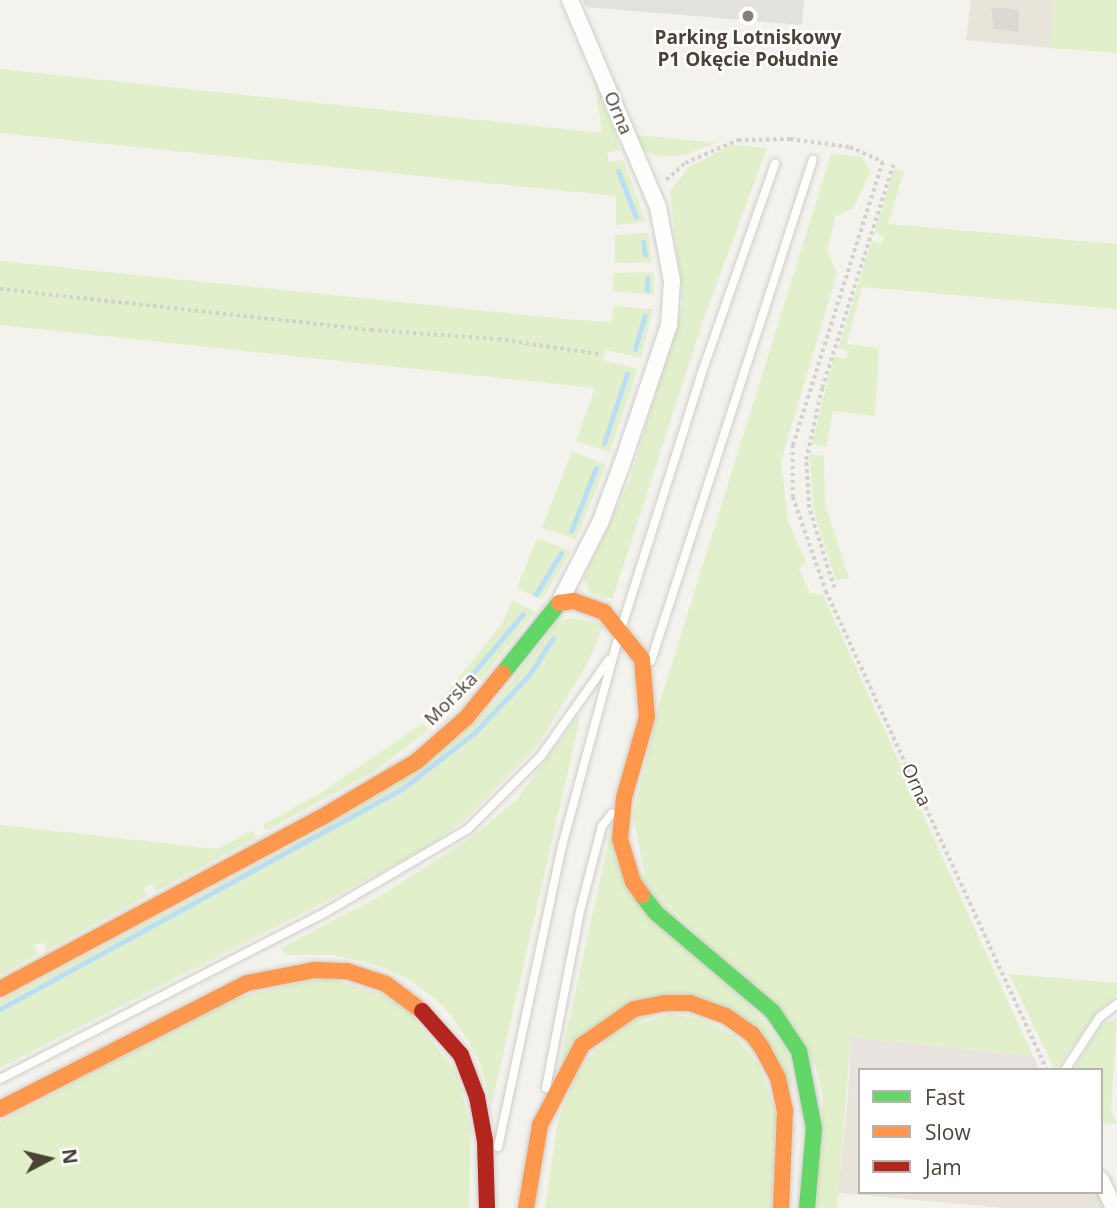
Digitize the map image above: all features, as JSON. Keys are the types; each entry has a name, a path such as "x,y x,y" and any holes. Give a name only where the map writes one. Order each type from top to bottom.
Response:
{"main road":[{"path":"559,603 584,603 604,612 621,628 642,659 646,677 647,717 624,798 620,839 633,882 644,899 676,934 773,1012 800,1051 814,1128 807,1208"},
{"name":"Morska","path":"0,989 324,816 417,761 466,718 559,603"},
{"path":"0,1108 247,983 314,970 347,971 386,984 412,1000 461,1055 477,1097 487,1203"},
{"path":"526,1208 540,1125 567,1068 582,1045 605,1026 634,1009 690,1003 726,1016 752,1034 778,1078 786,1149 781,1208"}],"street":[{"name":"Orna","path":"570,0 664,226"},
{"name":"Morska","path":"559,603 600,523 669,325 672,281 664,226"},
{"path":"1103,1184 1114,1208"}],"lane":[{"path":"646,677 813,159"},
{"path":"487,1203 531,975 613,655 701,375 775,164"},
{"path":"0,1079 333,909 468,829 541,757 613,655"},
{"path":"540,1125 565,983 602,825 624,798"},
{"path":"1066,1068 1102,1016 1117,1004"}],"path":[{"name":"Orna","path":"665,181 685,163 738,139 790,139 850,147 883,162 793,445 793,497 827,591 1047,1068"},
{"path":"834,588 809,508 806,460 822,388 893,164"},
{"path":"0,289 371,330 498,339 599,354"}],"shaded area":[{"name":"Parking Lotniskowy P1 Okęcie Południe","path":"583,0 804,0 802,25 586,7"},
{"path":"971,0 1055,0 1050,48 966,40"},
{"path":"851,1037 1033,1056 1039,1068 858,1068 858,1096 848,1095"},
{"path":"848,1095 858,1096 858,1194 1099,1194 1106,1208 1007,1208 838,1193"}],"green space":[{"path":"1055,0 1117,0 1117,53 1050,48"},
{"path":"0,69 602,133 593,70 623,138 617,140 620,150 607,153 609,162 623,160 646,222 616,225 616,196 0,133"},
{"path":"637,135 716,143 684,155 661,157 644,151"},
{"path":"732,145 767,148 703,321 613,598 604,598 589,592 584,577 630,480 683,302 670,191 689,167"},
{"path":"831,154 862,157 871,171 853,209 836,216 827,250 837,274 781,461 788,521 806,562 799,569 810,593 823,595 1033,1056 851,1037 837,1208 817,1208 823,1099 816,1066 646,880 633,815 660,702"},
{"path":"894,169 904,171 888,224 1117,244 1117,309 862,287 847,344 879,348 875,416 833,411 826,447 812,444 834,356 846,359 847,350 838,348 872,241 881,244 884,236 874,233"},
{"path":"648,233 652,262 615,263 615,235"},
{"path":"0,261 565,319 612,322 613,306 653,309 641,358 605,350 603,360 638,369 610,452 576,441 595,388 0,325"},
{"path":"654,272 654,295 613,291 614,273"},
{"path":"572,451 606,465 576,539 542,528"},
{"path":"810,454 824,456 825,504 849,578 836,581 813,509"},
{"path":"537,538 571,551 542,600 517,588"},
{"path":"512,600 535,612 473,689 437,722 430,713 502,624"},
{"path":"573,618 604,624 588,663 537,746 464,820 428,847 0,1068 0,1001 315,833 464,732 498,699 557,622"},
{"path":"576,719 580,719 491,1107 482,1068 468,1040 444,1007 412,981 380,966 334,955 285,955 281,948 380,896 472,837 516,800"},
{"path":"423,723 429,730 373,772 266,831 263,825 322,792"},
{"path":"0,825 217,849 253,830 256,838 156,891 152,884 144,888 147,896 47,950 42,942 34,946 38,954 0,975"},
{"path":"610,835 786,1049 794,1088 694,995 560,1062"},
{"path":"1009,974 1117,983 1117,995 1098,1011 1054,1068"},
{"path":"324,977 400,1000 456,1072 471,1126 469,1208 0,1208 0,1122 227,1000"},
{"path":"670,1014 702,1019 735,1036 759,1065 776,1113 772,1208 545,1208 558,1120 580,1067 614,1031"},
{"path":"1117,1018 1111,1110 1117,1124 1103,1123 1103,1068 1075,1068 1100,1026"}],"building":[{"path":"991,7 1019,10 1019,32 994,29"}],"waterway":[{"path":"618,171 636,217"},
{"path":"643,242 645,255"},
{"path":"647,278 647,290"},
{"path":"635,349 645,315"},
{"path":"604,443 627,374"},
{"path":"571,531 596,468"},
{"path":"536,594 561,553"},
{"path":"468,679 523,614"},
{"path":"0,1009 402,789 474,733 529,675 553,638"}],"traffic: fast":[{"path":"503,673 559,603"},
{"path":"642,895 656,913 773,1012 799,1051 814,1128 807,1208"}],"traffic: slow":[{"path":"559,603 574,601 604,612 642,659 647,717 624,798 620,839 633,882 642,895"},
{"path":"0,989 324,816 417,761 466,718 503,673"},
{"path":"0,1109 247,983 314,970 347,971 386,984 422,1011"},
{"path":"526,1208 540,1125 582,1045 634,1009 664,1003 690,1003 726,1016 752,1034 762,1048 778,1078 785,1110 781,1208"}],"traffic: jam":[{"path":"422,1011 461,1055 477,1097 485,1141 487,1208"}],"place":[{"name":"Parking Lotniskowy P1 Okęcie Południe","path":"748,16"}]}
